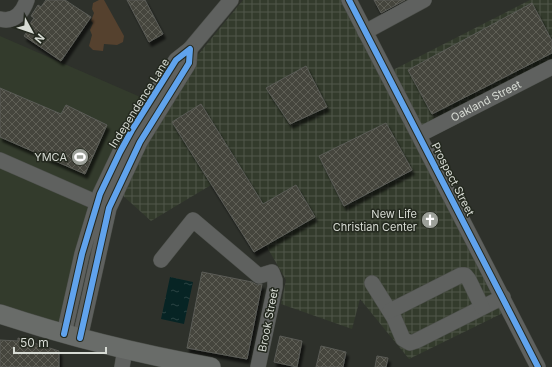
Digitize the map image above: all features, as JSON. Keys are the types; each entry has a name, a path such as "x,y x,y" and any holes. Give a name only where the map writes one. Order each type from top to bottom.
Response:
{"main road":[{"path":"0,314 72,336 123,358 210,367"}],"street":[{"path":"0,19 10,20 19,15 25,8 27,0"},
{"name":"Independence Lane","path":"72,336 103,206 140,142 189,63 190,49 232,0"},
{"name":"Prospect Street","path":"349,0 538,367"},
{"path":"366,32 424,0"},
{"name":"Oakland Street","path":"419,135 552,67"},
{"path":"0,160 103,206"},
{"name":"Brook Street","path":"161,260 193,220 259,276 272,272 275,280 274,288 258,367"},
{"path":"390,311 460,275 465,275 469,280 482,307"},
{"path":"372,282 390,311 403,339 410,343 503,297"}],"shaded area":[{"path":"99,0 104,0 124,36 123,42 117,45 104,44 103,51 93,50 89,46 92,35 90,30 93,23 91,21 94,13 92,9 93,3"},
{"path":"243,0 351,0 389,72 530,0 552,0 552,68 418,136 509,310 409,359 360,299 352,329 281,304 286,280 226,176 151,221 110,184 197,56"},
{"path":"0,36 145,99 60,323 0,304"}],"water":[{"path":"170,277 193,282 184,324 161,319"}],"building":[{"path":"46,0 65,0 91,17 61,61 24,36 29,29 27,28 34,18 31,16 38,5 41,7"},
{"path":"127,0 145,0 163,34 149,42"},
{"path":"374,0 405,0 381,13"},
{"path":"532,3 552,41 552,53 432,114 408,70"},
{"path":"306,66 327,107 290,124 266,88"},
{"path":"0,88 61,114 66,105 107,125 85,174 0,137"},
{"path":"201,104 263,204 296,185 315,217 254,252 172,122"},
{"path":"386,123 412,170 344,206 319,156"},
{"path":"202,272 252,282 257,285 262,284 247,359 187,348"},
{"path":"280,336 302,341 297,367 274,362"},
{"path":"18,338 59,351 59,367 0,367 0,340 18,341"},
{"path":"321,346 346,352 343,367 316,367"},
{"path":"377,356 388,358 386,367 375,367"}],"cycle path":[{"path":"349,0 538,367"},
{"path":"64,334 82,254 100,194 132,130 176,60 190,49 189,63 140,142 109,208 80,338"}],"place":[{"name":"YMCA","path":"80,157"},
{"name":"New Life Christian Center","path":"430,220"}]}
